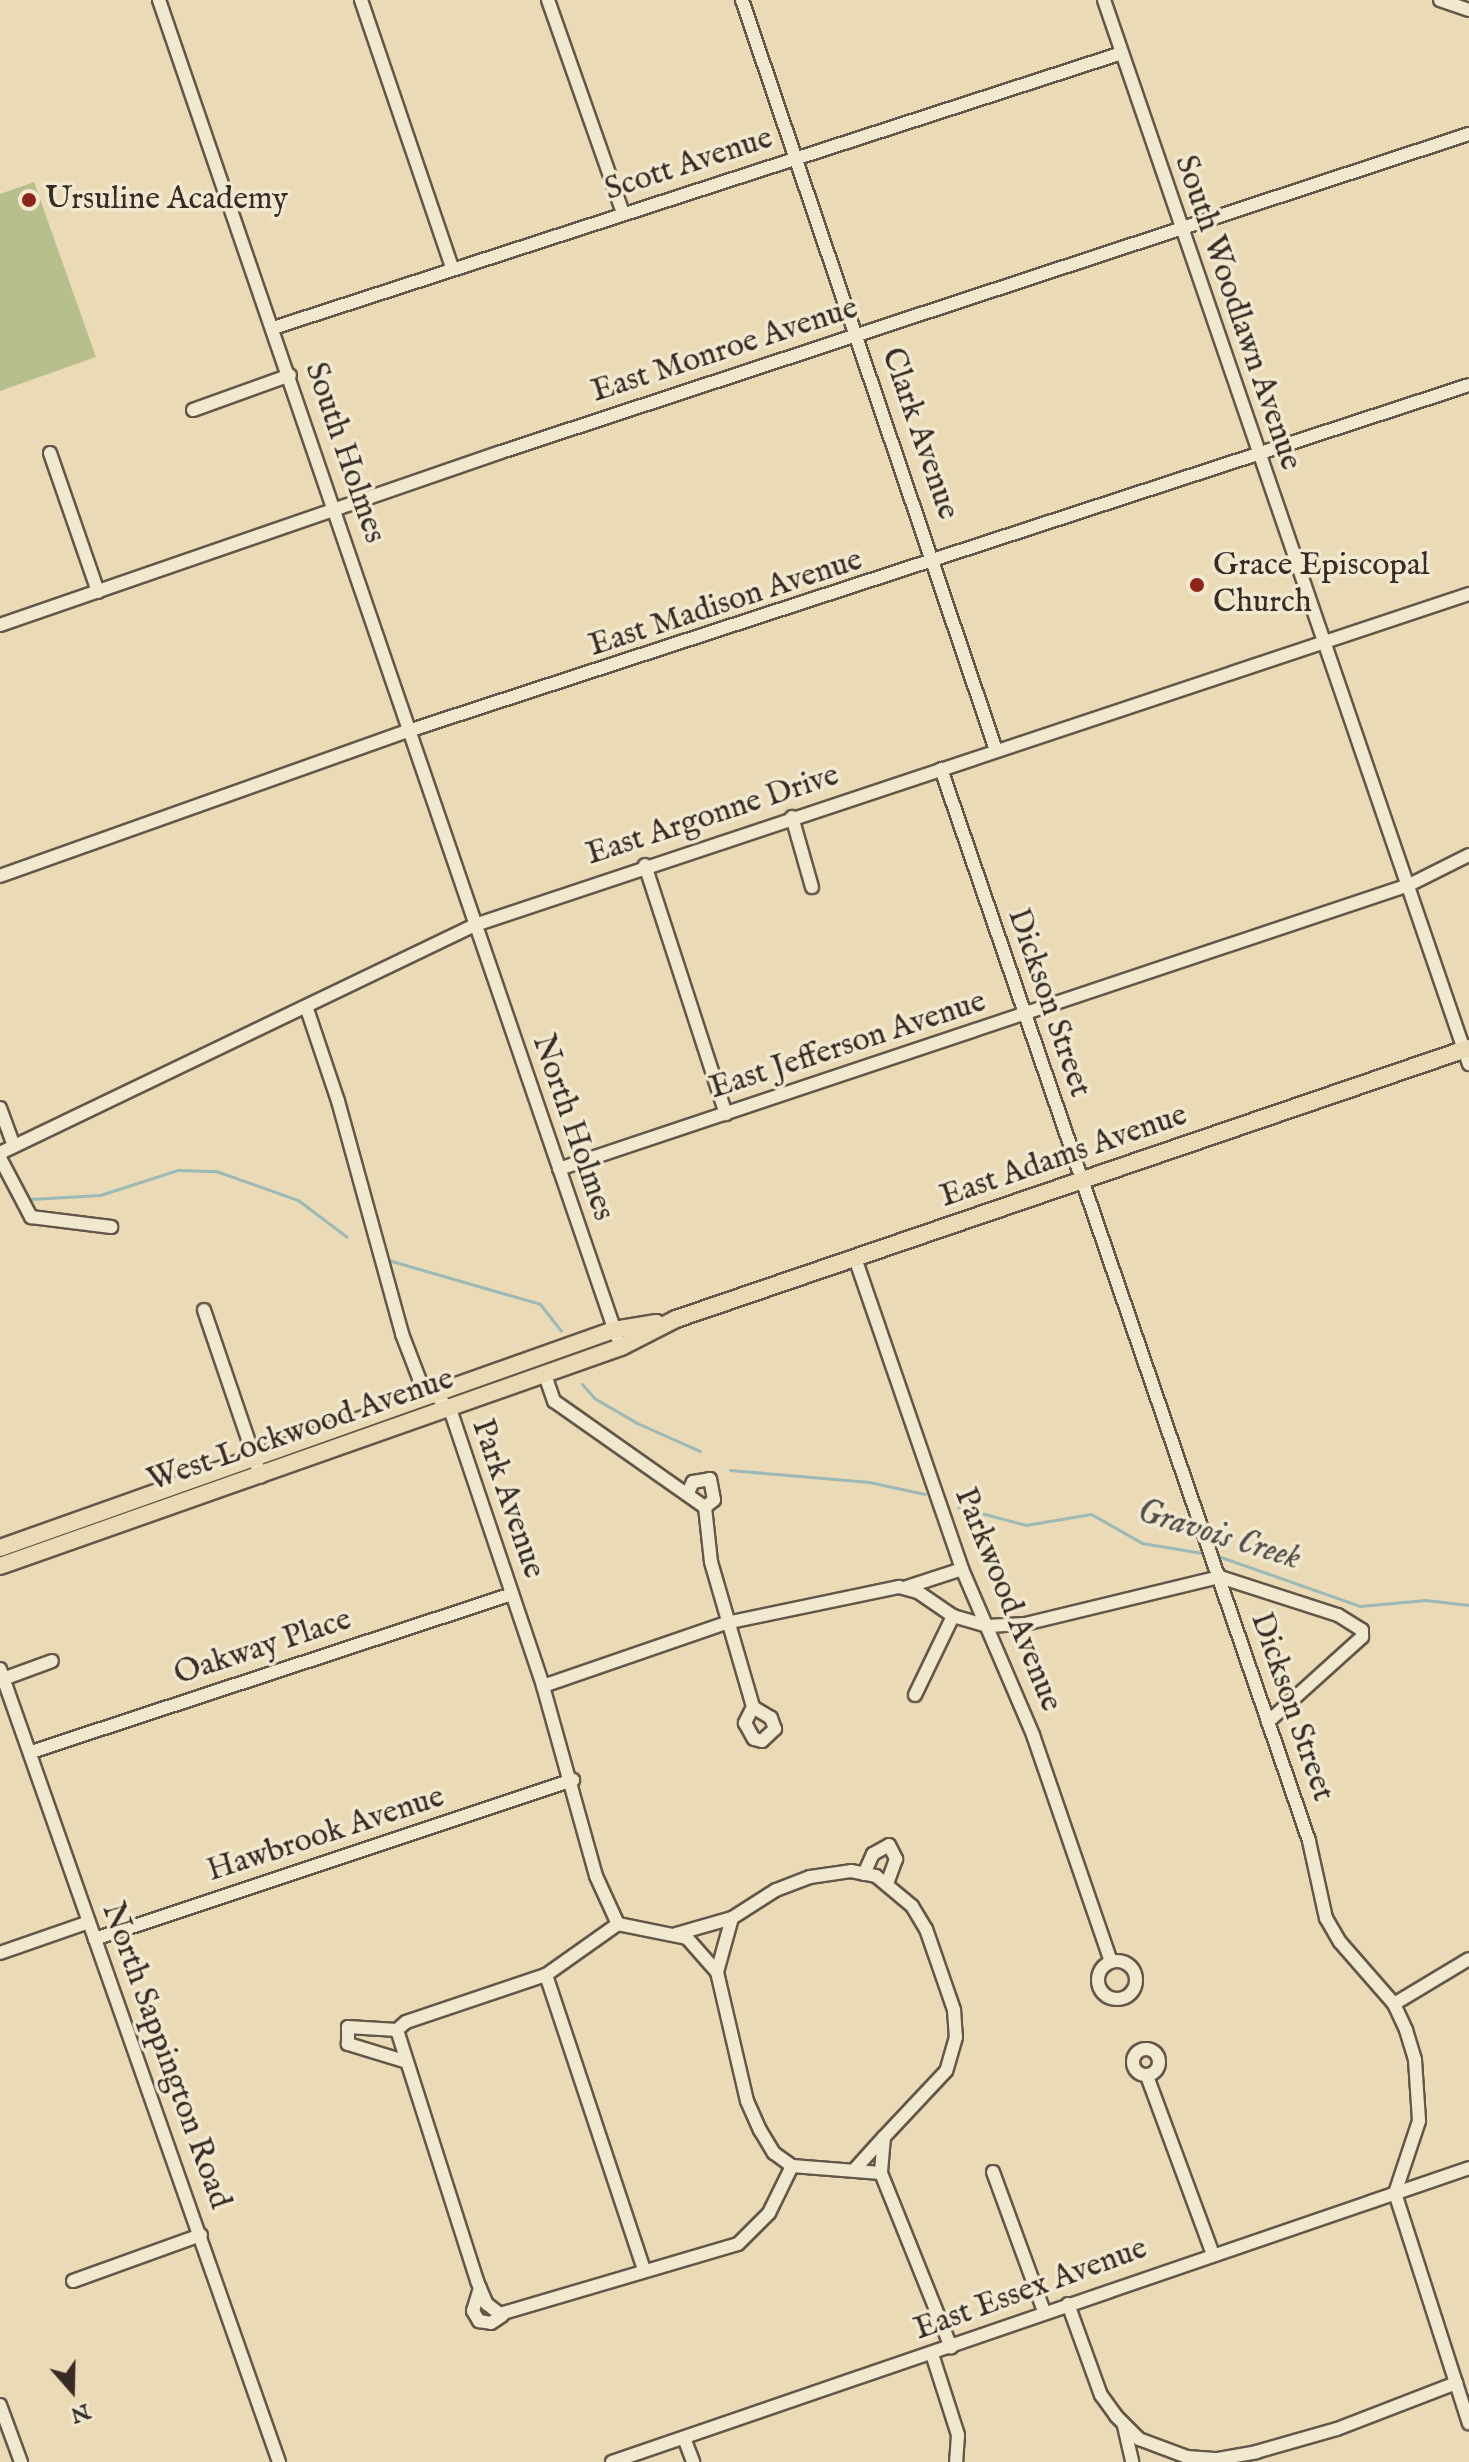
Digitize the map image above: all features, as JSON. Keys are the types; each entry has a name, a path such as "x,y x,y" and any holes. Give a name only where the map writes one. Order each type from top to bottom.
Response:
{"main road":[{"name":"East Adams Avenue","path":"621,1347 676,1319 1467,1054"},
{"name":"East Adams Avenue","path":"614,1330 676,1319"},
{"name":"West Lockwood Avenue","path":"0,1548 254,1455 614,1330"},
{"name":"West Lockwood Avenue","path":"0,1566 261,1477 621,1347"}],"street":[{"name":"South Holmes","path":"159,0 336,507 475,925"},
{"path":"361,0 452,268"},
{"path":"548,0 623,213"},
{"name":"Clark Avenue","path":"742,0 858,335 996,750"},
{"name":"South Woodlawn Avenue","path":"1104,0 1257,455 1467,1054"},
{"path":"1440,0 1469,10"},
{"name":"Scott Avenue","path":"273,328 1122,53"},
{"name":"East Monroe Avenue","path":"0,625 336,507 1469,134"},
{"path":"193,410 290,375"},
{"name":"East Madison Avenue","path":"0,876 411,730 935,564 1469,385"},
{"path":"50,453 98,592"},
{"name":"East Argonne Drive","path":"0,1156 14,1146 307,1009 475,925 645,865 1469,594"},
{"name":"Dickson Street","path":"941,769 1309,1841 1326,1918 1340,1942 1394,2004 1415,2060 1419,2121 1395,2193"},
{"path":"792,817 812,887"},
{"name":"East Jefferson Avenue","path":"559,1169 1409,885 1469,855"},
{"path":"645,865 726,1114"},
{"name":"North Holmes","path":"475,925 621,1347"},
{"name":"Park Avenue","path":"307,1009 338,1101 402,1334 420,1381 450,1409 573,1780 596,1876 618,1924"},
{"path":"0,1108 14,1146"},
{"path":"0,1156 31,1217 111,1227"},
{"name":"Parkwood Avenue","path":"855,1258 962,1569 1033,1735 1111,1962"},
{"path":"204,1310 261,1477"},
{"path":"545,1375 554,1401 705,1507 726,1623 753,1707"},
{"path":"688,1493 693,1482 710,1479 714,1500 705,1507"},
{"path":"543,1686 726,1623 907,1587 962,1569"},
{"path":"907,1587 953,1616 987,1626 1025,1624 1220,1577 1348,1621 1362,1630 1352,1647 1268,1722"},
{"name":"Oakway Place","path":"31,1752 512,1594"},
{"path":"915,1695 953,1616"},
{"path":"2,1674 52,1661"},
{"name":"North Sappington Road","path":"2,1674 279,2462"},
{"name":"Hawbrook Avenue","path":"95,1939 573,1780"},
{"path":"864,1874 873,1854 889,1845 896,1859 887,1884"},
{"path":"676,1934 732,1918 776,1890 810,1877 864,1874 887,1884 912,1906 926,1929 954,2010 956,2037 946,2071 855,2169"},
{"path":"717,1972 732,1918"},
{"path":"0,1953 89,1922"},
{"path":"404,2061 352,2046 346,2035 355,2024 397,2030 406,2022 546,1975 618,1924 676,1934 687,1938 717,1972 747,2101 774,2153 792,2166 881,2173"},
{"path":"1394,2004 1469,1959"},
{"path":"546,1975 644,2269"},
{"path":"397,2030 404,2061 480,2288 498,2312"},
{"path":"1147,2076 1212,2252"},
{"path":"884,2137 881,2173 951,2347"},
{"path":"480,2288 473,2311 479,2321 491,2323 498,2312 738,2244 769,2213 792,2166"},
{"name":"East Essex Avenue","path":"612,2462 932,2354 1212,2252 1469,2168"},
{"path":"993,2172 1044,2311"},
{"path":"1395,2193 1469,2423"},
{"path":"73,2281 201,2235"},
{"path":"1068,2304 1101,2395 1124,2424 1161,2450 1217,2461 1337,2429 1456,2383"},
{"path":"932,2354 958,2435 956,2462"},
{"path":"0,2405 21,2462"},
{"path":"1124,2424 1132,2462"},
{"path":"684,2438 693,2462"}],"green space":[{"name":"Ursuline Academy","path":"34,182 96,357 0,391 0,194"}],"waterway":[{"name":"Gravois Creek","path":"31,1199 100,1195 178,1170 216,1171 298,1200 347,1237"},
{"name":"Gravois Creek","path":"388,1260 540,1304 561,1331"},
{"name":"Gravois Creek","path":"582,1384 594,1398 637,1423 700,1451"},
{"name":"Gravois Creek","path":"730,1470 869,1482 925,1494"},
{"name":"Gravois Creek","path":"958,1507 1026,1525 1091,1514 1142,1543 1208,1554"},
{"name":"Gravois Creek","path":"1215,1555 1360,1606 1426,1600 1469,1605"}],"place":[{"name":"Ursuline Academy","path":"29,200"},
{"name":"Grace Episcopal Church","path":"1197,585"}]}
